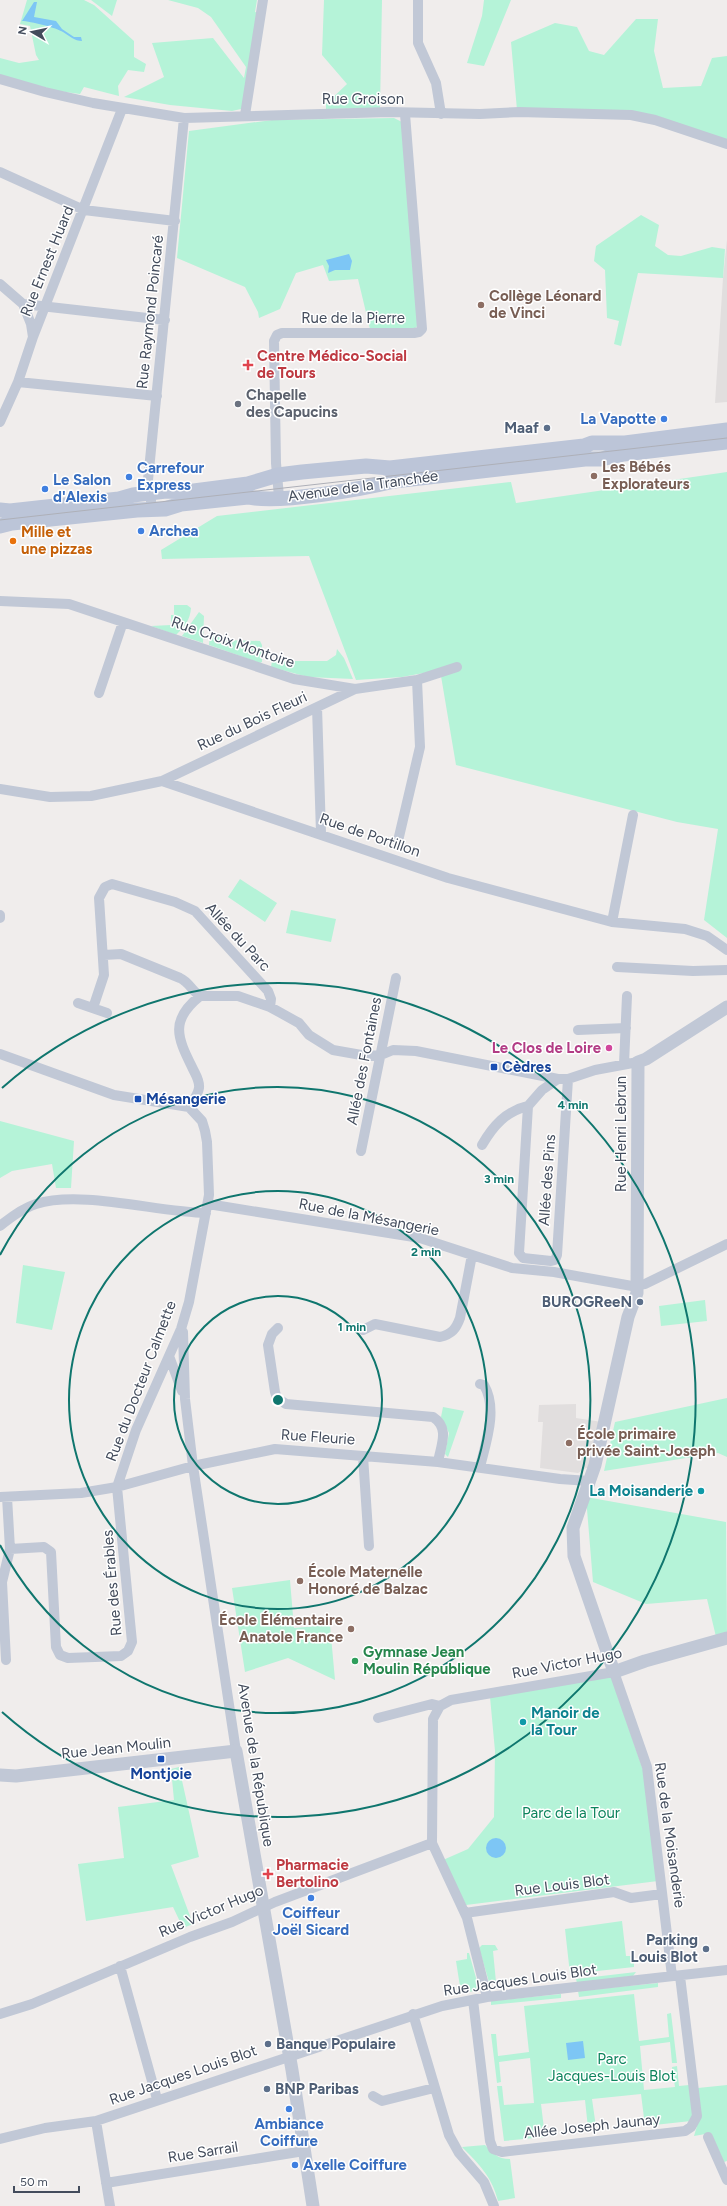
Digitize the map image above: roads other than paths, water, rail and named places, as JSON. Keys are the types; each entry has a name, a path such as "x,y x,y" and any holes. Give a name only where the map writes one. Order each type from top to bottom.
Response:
{"main road":[{"name":"Avenue de la Tranchée","path":"0,510 10,511 119,499 166,491 186,492 248,484 278,475 366,466 390,468 599,442 625,443 727,430"},
{"name":"Avenue de la Tranchée","path":"0,526 12,523 152,508 165,509 181,504 248,497 257,499 360,488 394,481 585,459 601,459 624,454 727,442"}],"street":[{"path":"245,115 264,0"},
{"path":"418,0 418,43 436,83 441,114"},
{"name":"Rue Groison","path":"0,78 45,92 122,109 184,118 245,115 480,114 519,112 631,115 655,120 727,144"},
{"name":"Rue Ernest Huard","path":"0,422 18,382 33,337 84,210 122,109"},
{"name":"Rue de la Pierre","path":"279,497 276,463 274,350 277,336 282,333 414,333 422,329 405,114"},
{"name":"Rue Raymond Poincaré","path":"152,508 148,480 175,221 184,118"},
{"path":"0,172 84,210 175,221"},
{"path":"0,284 23,304 31,324 33,337"},
{"path":"23,304 165,320"},
{"path":"18,382 157,396"},
{"name":"Rue Croix Montoire","path":"0,601 69,604 294,679 355,689 417,680 457,666"},
{"path":"99,693 123,622"},
{"path":"398,841 420,747 417,680"},
{"name":"Rue du Bois Fleuri","path":"162,781 355,689"},
{"path":"317,707 321,833"},
{"name":"Rue de Portillon","path":"0,789 50,797 90,796 162,781 321,833 448,878 612,922 684,929 707,936 727,950"},
{"path":"612,922 633,815"},
{"name":"Allée du Parc","path":"93,1008 104,975 100,898 105,887 112,884 175,902 195,911 268,991 271,999 270,1006"},
{"path":"104,954 121,954 180,978 186,981 200,996 238,996 270,1006 299,1023 309,1035 329,1048 356,1055 381,1055 392,1050 416,1051 563,1079"},
{"path":"617,967 665,970 727,970"},
{"name":"Allée des Fontaines","path":"361,1151 396,978"},
{"path":"0,1054 114,1095 189,1107 196,1096 199,1082 179,1040 179,1030 185,1012 200,996"},
{"path":"624,1064 627,996"},
{"path":"78,1003 107,1013"},
{"name":"Rue Henri Lebrun","path":"638,1287 638,1062 646,1059 727,1007"},
{"path":"578,1030 626,1028"},
{"path":"482,1145 490,1131 502,1119 516,1109 528,1106 542,1090 563,1079 582,1073 638,1062"},
{"name":"Allée des Pins","path":"528,1106 519,1253 523,1258 551,1261 555,1260 563,1079"},
{"name":"Rue du Docteur Calmette","path":"118,1487 136,1430 181,1329 193,1282 207,1208 207,1142 202,1121 189,1107"},
{"name":"Rue de la Mésangerie","path":"0,1226 22,1210 36,1204 64,1199 207,1208 420,1238 512,1268 554,1272 638,1287"},
{"path":"638,1287 727,1244"},
{"path":"363,1330 375,1324 440,1336 449,1335 456,1328 460,1318 472,1256"},
{"name":"Rue de la Moisanderie","path":"638,1287 628,1317 595,1465 573,1528 574,1556 648,1767 662,1894 676,1976"},
{"path":"278,1328 272,1334 268,1345 275,1392 281,1402 286,1404 433,1417 440,1421 444,1430 438,1462"},
{"name":"Avenue de la République","path":"181,1329 184,1332 185,1399 193,1466 236,1751 289,2056 313,2206"},
{"name":"Avenue de la République","path":"169,1356 185,1399"},
{"path":"480,1384 484,1385 489,1393 491,1406 480,1467"},
{"name":"Rue Fleurie","path":"3,1497 81,1493 118,1487 193,1466 275,1449 438,1462 560,1479 590,1481"},
{"path":"363,1456 370,1546"},
{"name":"Rue des Érables","path":"10,1549 44,1548 51,1552 56,1647 60,1655 68,1658 125,1654 131,1647 132,1642 118,1487"},
{"path":"3,1497 10,1549 2,1582 6,1660"},
{"name":"Rue Victor Hugo","path":"378,1718 432,1704 440,1706 451,1700 614,1672 635,1666 645,1661 727,1638"},
{"path":"440,1706 432,1725 432,1843 465,1913 487,1997"},
{"name":"Rue Jean Moulin","path":"0,1775 16,1776 236,1751"},
{"name":"Rue Victor Hugo","path":"0,2014 32,2004 190,1937 264,1909 275,1902 432,1843"},
{"name":"Rue Louis Blot","path":"465,1913 614,1892 631,1898 662,1894"},
{"path":"120,1966 157,2100"},
{"name":"Rue Jacques Louis Blot","path":"0,2138 44,2128 96,2121 413,2014 442,2006 487,1997 727,1970"},
{"name":"Allée Joseph Jaunay","path":"473,2000 490,2141 493,2149 502,2152 648,2136 685,2131 692,2128 696,2116 676,1976"},
{"path":"413,2014 448,2135 459,2153 484,2182 494,2206"},
{"path":"373,2096 382,2101 434,2088"},
{"path":"96,2121 110,2206"},
{"path":"708,2137 727,2180"},
{"name":"Rue Sarrail","path":"106,2183 304,2151"}],"water":[{"path":"34,2 37,2 34,17 56,21 62,29 74,37 81,37 82,41 74,39 63,32 37,23 22,21"},
{"path":"349,254 352,261 350,270 335,270 328,273 329,266 326,260"},
{"path":"492,1838 500,1838 506,1844 506,1852 500,1858 492,1858 486,1852 486,1844"},
{"path":"583,2041 585,2058 568,2060 566,2043"}],"tram line":[{"path":"0,520 727,438"}],"place":[{"name":"Collège Léonard de Vinci","path":"481,305"},
{"name":"Centre Médico-Social de Tours","path":"248,365"},
{"name":"Chapelle des Capucins","path":"238,404"},
{"name":"La Vapotte","path":"664,419"},
{"name":"Maaf","path":"547,428"},
{"name":"Les Bébés Explorateurs","path":"594,476"},
{"name":"Carrefour Express","path":"129,477"},
{"name":"Le Salon d'Alexis","path":"45,489"},
{"name":"Archea","path":"141,531"},
{"name":"Mille et une pizzas","path":"13,541"},
{"name":"Le Clos de Loire","path":"609,1048"},
{"name":"Cèdres","path":"494,1067"},
{"name":"Mésangerie","path":"138,1099"},
{"name":"BUROGReeN","path":"640,1302"},
{"name":"École primaire privée Saint-Joseph","path":"569,1443"},
{"name":"La Moisanderie","path":"701,1491"},
{"name":"École Maternelle Honoré de Balzac","path":"300,1581"},
{"name":"École Élémentaire Anatole France","path":"351,1629"},
{"name":"Gymnase Jean Moulin République","path":"355,1661"},
{"name":"Manoir de la Tour","path":"523,1722"},
{"name":"Montjoie","path":"161,1759"},
{"name":"Pharmacie Bertolino","path":"268,1874"},
{"name":"Coiffeur Joël Sicard","path":"311,1898"},
{"name":"Parking Louis Blot","path":"706,1949"},
{"name":"Banque Populaire","path":"268,2044"},
{"name":"BNP Paribas","path":"267,2089"},
{"name":"Ambiance Coiffure","path":"289,2109"},
{"name":"Axelle Coiffure","path":"295,2165"}],"park label":[{"name":"Parc de la Tour","path":"571,1813"},
{"name":"Parc Jacques-Louis Blot","path":"612,2068"}]}
